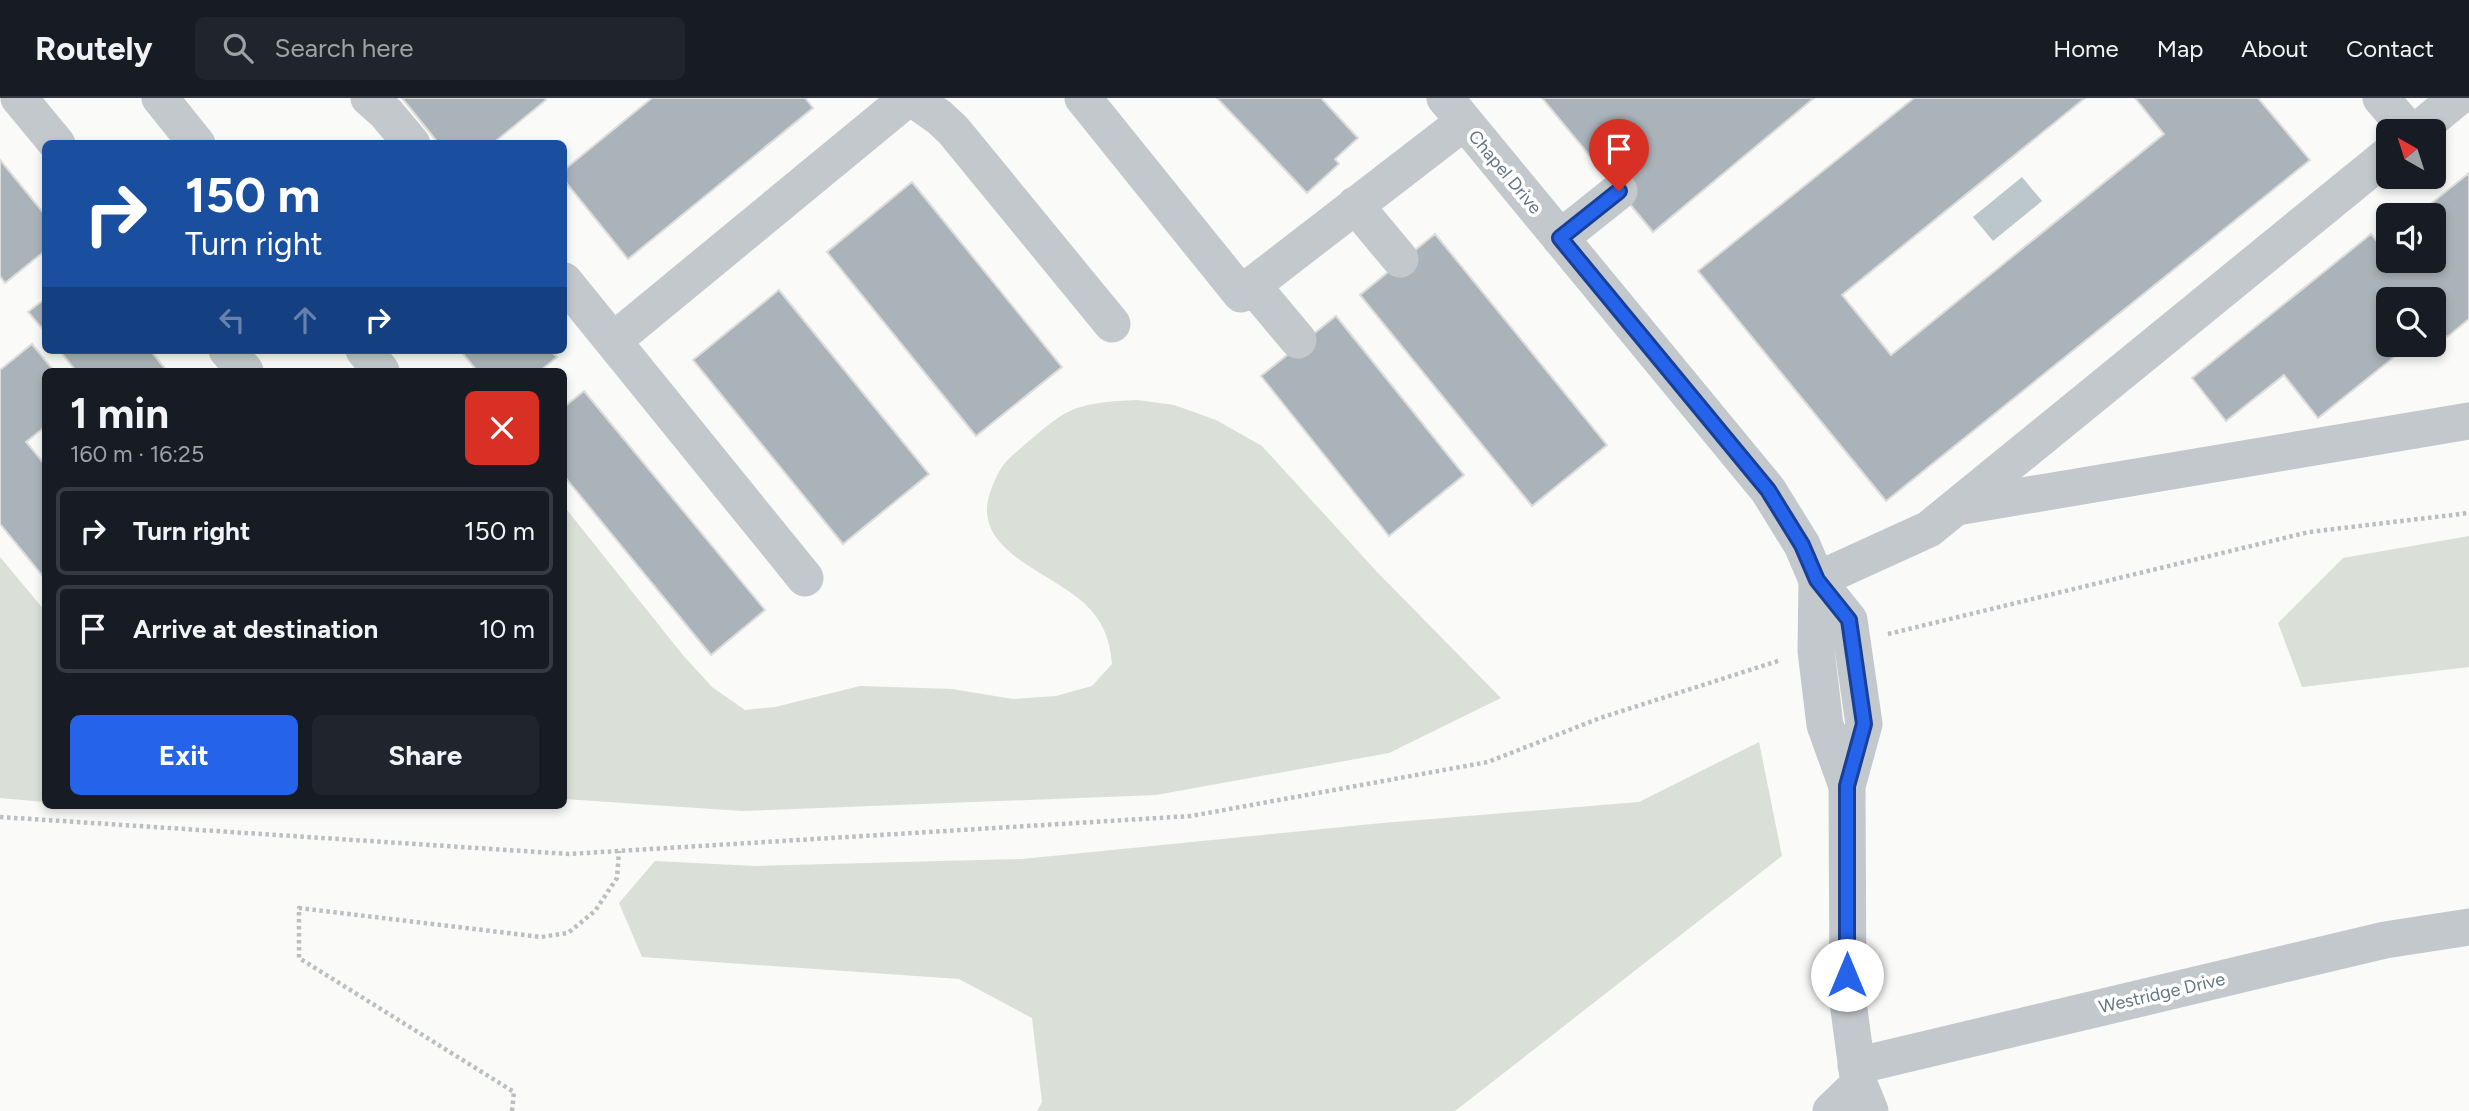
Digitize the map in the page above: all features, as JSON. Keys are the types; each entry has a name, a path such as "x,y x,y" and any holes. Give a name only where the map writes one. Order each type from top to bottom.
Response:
{"street":[{"path":"19,98 54,140"},
{"path":"160,98 194,140"},
{"path":"369,98 409,140"},
{"path":"613,341 910,98 953,130 1112,324"},
{"path":"1083,98 1241,294 1355,205 1454,110"},
{"path":"2381,98 2399,119"},
{"path":"2432,119 2457,98"},
{"name":"Chapel Drive","path":"1454,110 1768,490 1802,545 1817,580 1849,620 1864,724 1847,786 1847,1002 1862,1087"},
{"path":"1817,580 1929,529 2376,165"},
{"path":"1560,238 1619,191"},
{"path":"1355,205 1400,259"},
{"path":"567,285 805,578"},
{"path":"1252,285 1298,340"},
{"path":"230,354 242,368"},
{"path":"367,354 379,368"},
{"path":"1956,508 2469,421"},
{"name":"Westridge Drive","path":"1830,1111 1862,1087 2385,940 2469,927"}],"path":[{"path":"1877,636 2309,532 2469,513"},
{"path":"0,817 569,854 1191,816 1489,762 1600,718 1789,658"},
{"path":"512,1111 514,1092 299,958 299,908 541,937 568,933 595,911 617,878 619,851"}],"shaded area":[{"path":"2022,177 2042,201 1993,241 1973,217"},
{"path":"1137,400 1174,405 1216,420 1262,446 1378,573 1501,698 1389,753 1156,795 742,811 567,799 567,510 682,654 712,687 745,710 775,707 860,686 952,689 1013,699 1056,696 1092,686 1112,664 1107,638 1101,624 1084,603 1001,544 991,528 987,511 991,490 1000,471 1016,452 1064,414 1109,402"},
{"path":"2469,536 2469,667 2302,687 2278,623 2343,558"},
{"path":"0,557 42,607 42,802 0,798"},
{"path":"1759,742 1782,856 1455,1111 1037,1111 1042,1102 1032,1018 959,979 642,957 619,903 655,861 755,866 1022,859 1382,823 1639,802"}],"building":[{"path":"402,98 546,100 497,140 436,140"},
{"path":"652,98 805,98 813,108 628,259 567,184 567,168"},
{"path":"1217,98 1321,98 1358,138 1335,159 1339,164 1307,193"},
{"path":"1542,98 1814,98 1653,232"},
{"path":"1914,98 2085,98 1842,295 1891,355 2164,134 2135,98 2258,98 2310,160 1886,501 1698,271"},
{"path":"0,160 42,211 42,253 5,283 0,276"},
{"path":"2469,173 2469,319 2447,337 2446,287 2376,287 2376,357 2394,357 2318,418 2284,375 2226,421 2192,378 2371,234 2376,240 2376,273 2446,273 2446,203 2432,203"},
{"path":"912,182 1062,367 976,436 827,252"},
{"path":"1435,234 1607,445 1532,506 1360,295"},
{"path":"779,290 929,474 843,544 693,360"},
{"path":"42,301 42,328 28,312"},
{"path":"1336,316 1464,475 1389,536 1261,376"},
{"path":"32,344 52,368 42,368 42,429 26,442 42,461 42,575 0,524 0,370"},
{"path":"62,354 153,354 165,368 74,368"},
{"path":"463,354 554,354 557,357 544,368 475,368"},
{"path":"584,391 765,610 711,655 567,480 567,405"}],"route":[{"path":"1619,191 1560,238 1768,490 1802,545 1817,580 1849,620 1864,724 1847,786 1847,975"}]}
